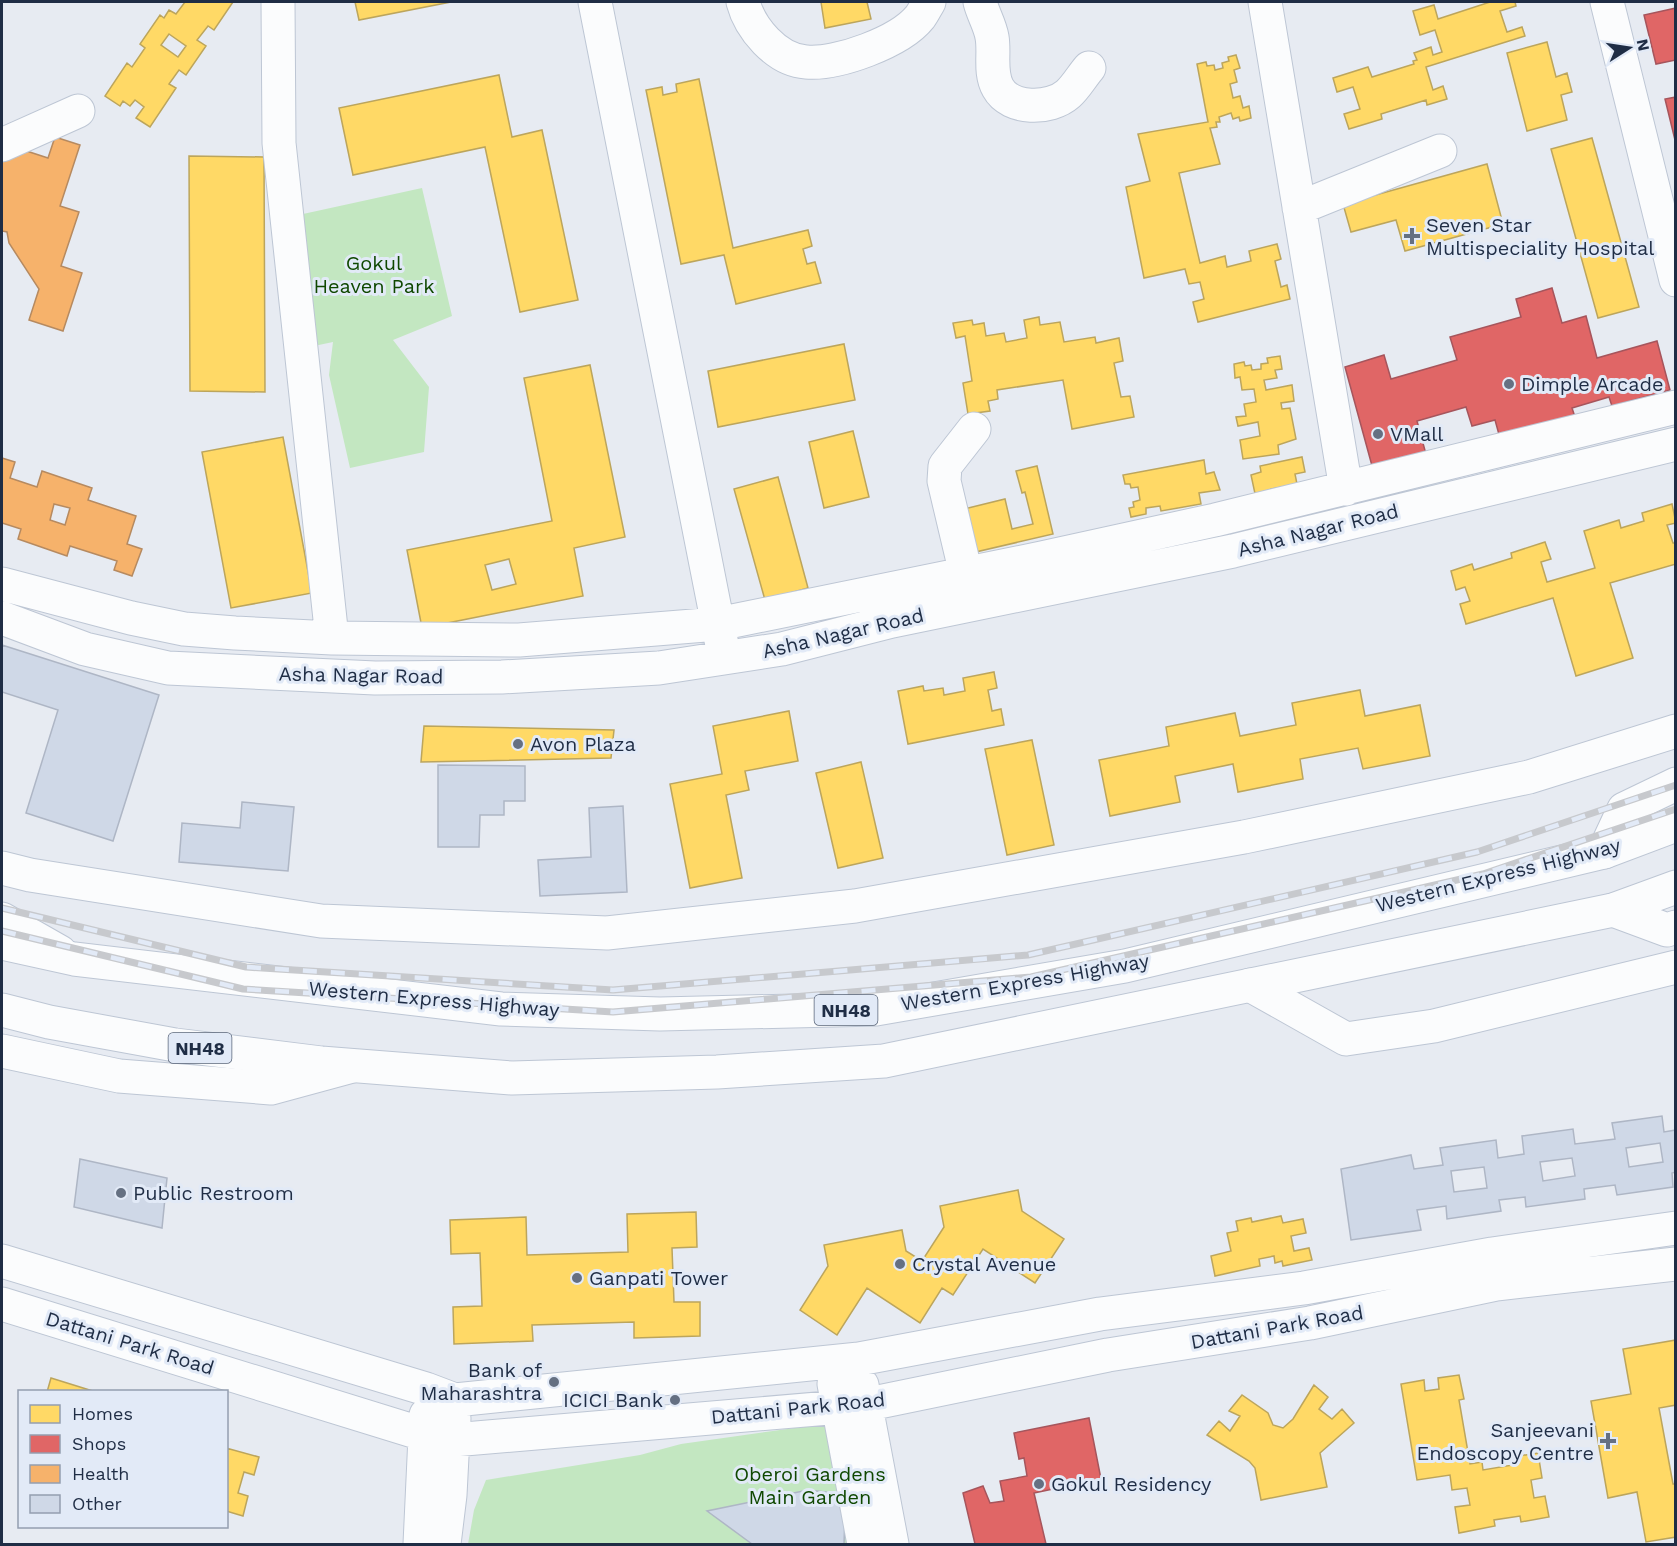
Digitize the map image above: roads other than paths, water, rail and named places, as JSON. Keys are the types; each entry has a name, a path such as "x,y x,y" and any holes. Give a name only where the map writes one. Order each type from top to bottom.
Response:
{"main road":[{"path":"278,2 279,144 332,638"},
{"path":"595,2 724,659"},
{"path":"743,2 755,30 785,56 806,62 867,51 919,19 929,2"},
{"path":"980,2 993,36 992,62 997,86 1006,98 1024,105 1045,104 1067,95 1089,68"},
{"path":"1264,2 1346,489"},
{"path":"1607,2 1676,280"},
{"path":"2,145 78,111"},
{"path":"1299,208 1440,151"},
{"name":"Asha Nagar Road","path":"2,584 184,629 332,638 519,640 718,624 966,574 1346,489 1676,407"},
{"path":"966,574 944,481 945,466 974,429"},
{"name":"Asha Nagar Road","path":"2,618 85,649 168,668 375,678 502,677 659,668 782,649 892,621 1233,551 1676,444"},
{"path":"2,868 30,875 321,921 607,933 855,906 1244,837 1529,777 1676,731"},
{"path":"1604,852 1624,809 1676,784"},
{"name":"Western Express Highway","path":"2,943 74,959 501,1009 660,1014 876,1009 1125,966 1604,852 1676,825"},
{"name":"NH48","path":"2,1010 49,1022 176,1045 353,1066 512,1078 717,1072 884,1061 1613,910 1676,887"},
{"path":"1613,910 1667,930 1676,927"},
{"path":"2,919 74,959"},
{"path":"1250,985 1346,1039 1434,1026 1676,967"},
{"path":"2,1051 119,1076 271,1088 353,1066"},
{"name":"Dattani Park Road","path":"2,1304 439,1437 850,1405 1108,1355 1310,1323 1494,1269 1676,1228"},
{"name":"Dattani Park Road","path":"2,1261 440,1395 845,1360 1100,1314 1304,1288 1494,1269 1676,1264"},
{"path":"1304,1288 1310,1323"},
{"path":"128,1342 139,1302"},
{"path":"1100,1314 1108,1355"},
{"path":"264,1384 272,1342"},
{"path":"845,1360 864,1545"},
{"path":"440,1395 439,1437 444,1545"},
{"path":"850,1405 892,1545"},
{"path":"420,1545 439,1437"}],"railway":[{"path":"2,908 246,967 613,990 1028,955 1477,852 1676,785"},
{"path":"2,931 243,989 613,1012 1031,977 1483,874 1676,809"}],"place":[{"name":"Seven Star Multispeciality Hospital","path":"1412,236"},
{"name":"Dimple Arcade","path":"1509,384"},
{"name":"VMall","path":"1378,434"},
{"name":"Avon Plaza","path":"518,744"},
{"name":"Public Restroom","path":"121,1193"},
{"name":"Crystal Avenue","path":"900,1264"},
{"name":"Ganpati Tower","path":"577,1278"},
{"name":"Bank of Maharashtra","path":"554,1382"},
{"name":"ICICI Bank","path":"675,1400"},
{"name":"Sanjeevani Endoscopy Centre","path":"1608,1441"},
{"name":"Gokul Residency","path":"1039,1484"}],"park label":[{"name":"Gokul Heaven Park","path":"374,274"},
{"name":"Oberoi Gardens Main Garden","path":"810,1486"}]}
